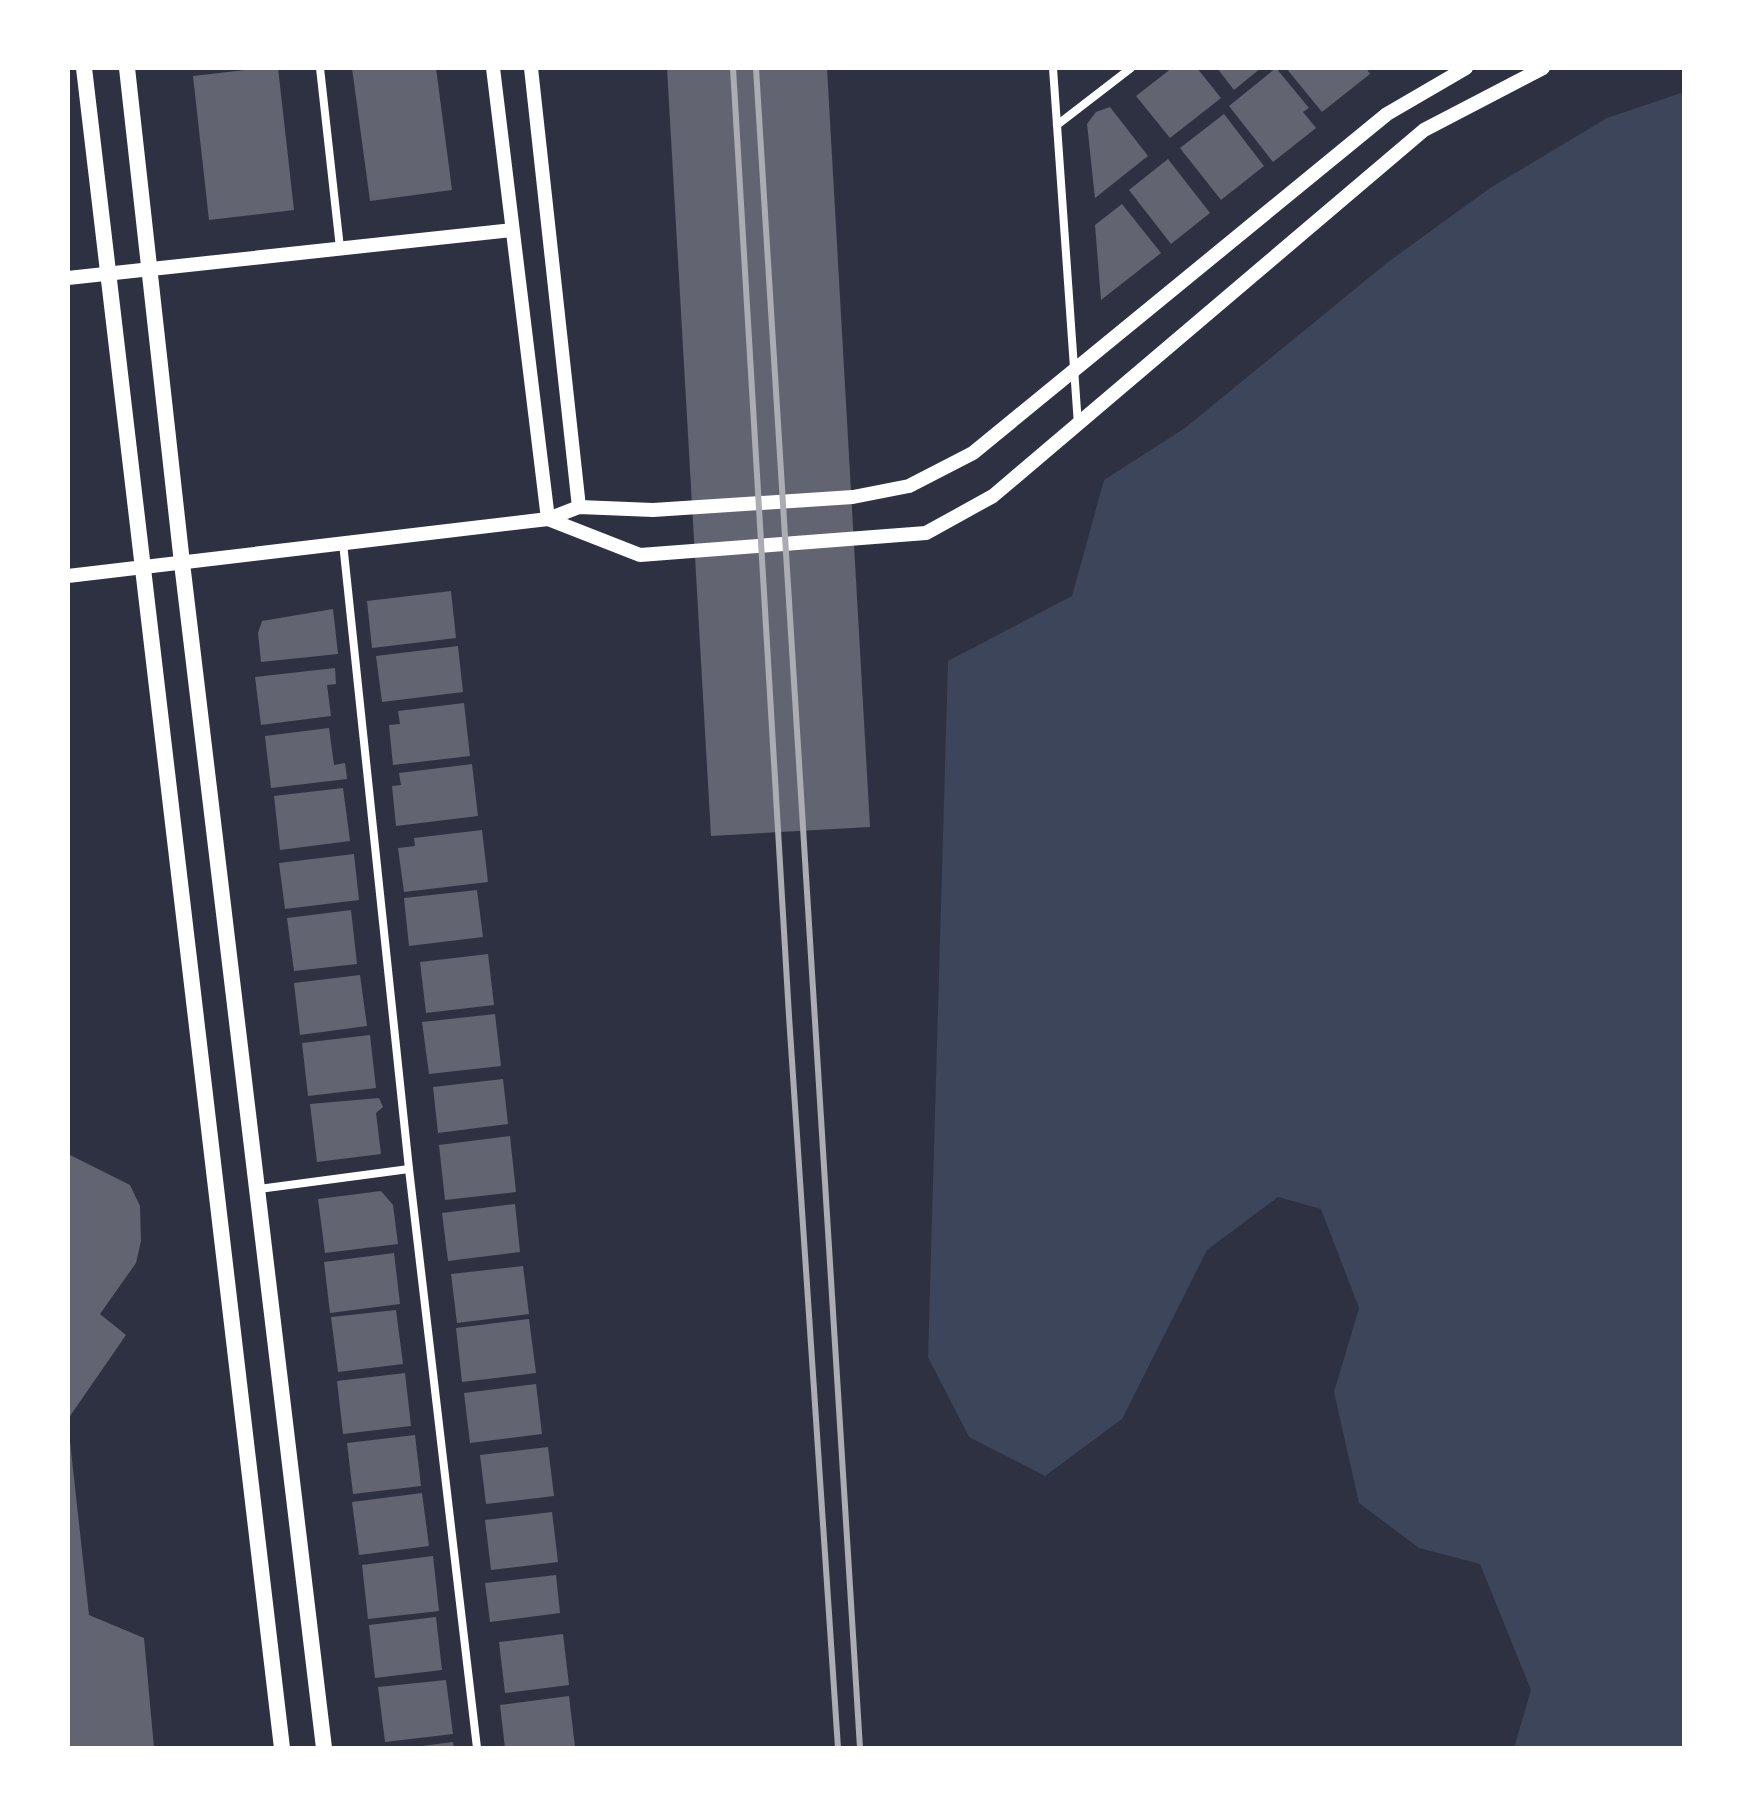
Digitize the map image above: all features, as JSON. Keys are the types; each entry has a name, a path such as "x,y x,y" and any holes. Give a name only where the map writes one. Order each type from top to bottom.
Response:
{"main road":[{"path":"84,68 282,1748"},
{"path":"127,68 182,563 324,1748"}],"street":[{"path":"320,68 340,248"},
{"path":"493,68 548,519"},
{"path":"531,68 579,507"},
{"path":"1053,68 1078,425"},
{"path":"1057,125 1131,68"},
{"path":"68,576 548,519 579,507 653,510 853,497 909,486 973,453 1387,114 1466,68"},
{"path":"548,519 640,555 926,533 993,496 1424,130 1543,68"},
{"path":"68,278 512,230"},
{"path":"343,542 409,1169 477,1748"},
{"path":"259,1189 409,1169"}],"shaded area":[{"path":"1684,92 1684,1748 1514,1748 1531,1690 1480,1564 1419,1548 1359,1503 1334,1392 1359,1308 1321,1209 1278,1197 1207,1250 1122,1419 1045,1476 969,1437 928,1357 948,661 1072,596 1104,480 1185,428 1388,262 1490,188 1607,118"}],"building":[{"path":"278,68 294,210 209,220 193,76"},
{"path":"352,68 436,68 452,190 370,201"},
{"path":"667,68 827,68 870,827 711,836"},
{"path":"1172,68 1197,68 1221,98 1170,138 1136,96"},
{"path":"1217,68 1261,68 1234,90"},
{"path":"1276,68 1309,108 1303,112 1316,128 1273,162 1229,106"},
{"path":"1286,68 1366,68 1370,74 1322,112"},
{"path":"1110,107 1148,156 1095,198 1087,124 1096,112"},
{"path":"1224,114 1264,166 1221,200 1180,148"},
{"path":"1168,159 1210,213 1171,244 1129,190"},
{"path":"1122,204 1161,253 1101,300 1095,225"},
{"path":"451,591 456,638 372,648 367,601"},
{"path":"333,609 338,654 261,662 258,633 262,621"},
{"path":"458,646 463,692 382,702 376,656"},
{"path":"335,668 336,684 327,685 331,716 261,725 255,677"},
{"path":"464,703 470,756 393,765 389,725 400,724 398,711"},
{"path":"329,728 334,765 345,763 347,779 271,788 265,736"},
{"path":"472,764 478,816 396,826 392,786 401,785 399,773"},
{"path":"343,788 350,841 280,850 274,796"},
{"path":"482,830 488,882 404,892 398,848 415,846 414,838"},
{"path":"354,854 359,900 285,909 279,863"},
{"path":"477,890 483,937 409,946 404,898"},
{"path":"351,910 357,964 294,971 287,918"},
{"path":"488,954 494,1005 426,1013 420,962"},
{"path":"360,975 367,1026 300,1035 294,983"},
{"path":"495,1014 501,1066 429,1074 422,1022"},
{"path":"370,1035 376,1088 308,1096 302,1043"},
{"path":"503,1079 508,1124 438,1133 433,1087"},
{"path":"379,1098 383,1107 376,1113 381,1154 317,1162 310,1104"},
{"path":"510,1136 516,1192 445,1200 439,1145"},
{"path":"68,1154 130,1185 140,1206 141,1241 136,1263 100,1314 126,1335 68,1419"},
{"path":"381,1191 393,1205 398,1244 325,1253 318,1199"},
{"path":"515,1204 520,1252 448,1261 442,1213"},
{"path":"394,1253 400,1304 330,1313 324,1262"},
{"path":"523,1266 529,1314 457,1323 451,1274"},
{"path":"396,1310 403,1364 338,1372 331,1317"},
{"path":"529,1319 536,1373 462,1382 456,1328"},
{"path":"405,1373 411,1426 343,1434 337,1381"},
{"path":"536,1384 542,1434 470,1443 464,1393"},
{"path":"68,1423 89,1615 144,1638 154,1748 68,1748"},
{"path":"415,1435 421,1486 353,1494 347,1443"},
{"path":"548,1447 554,1496 486,1504 480,1455"},
{"path":"422,1493 429,1546 359,1555 352,1502"},
{"path":"552,1512 558,1562 491,1570 485,1520"},
{"path":"433,1556 439,1611 368,1619 362,1565"},
{"path":"556,1575 560,1613 490,1622 485,1583"},
{"path":"436,1617 442,1670 375,1678 369,1625"},
{"path":"563,1634 569,1685 505,1693 499,1642"},
{"path":"446,1680 453,1734 385,1742 378,1687"},
{"path":"569,1696 575,1747 505,1748 500,1705"},
{"path":"453,1742 454,1748 422,1748 422,1746"}],"railway":[{"path":"733,68 789,1016 838,1748"},
{"path":"756,68 860,1748"}]}
